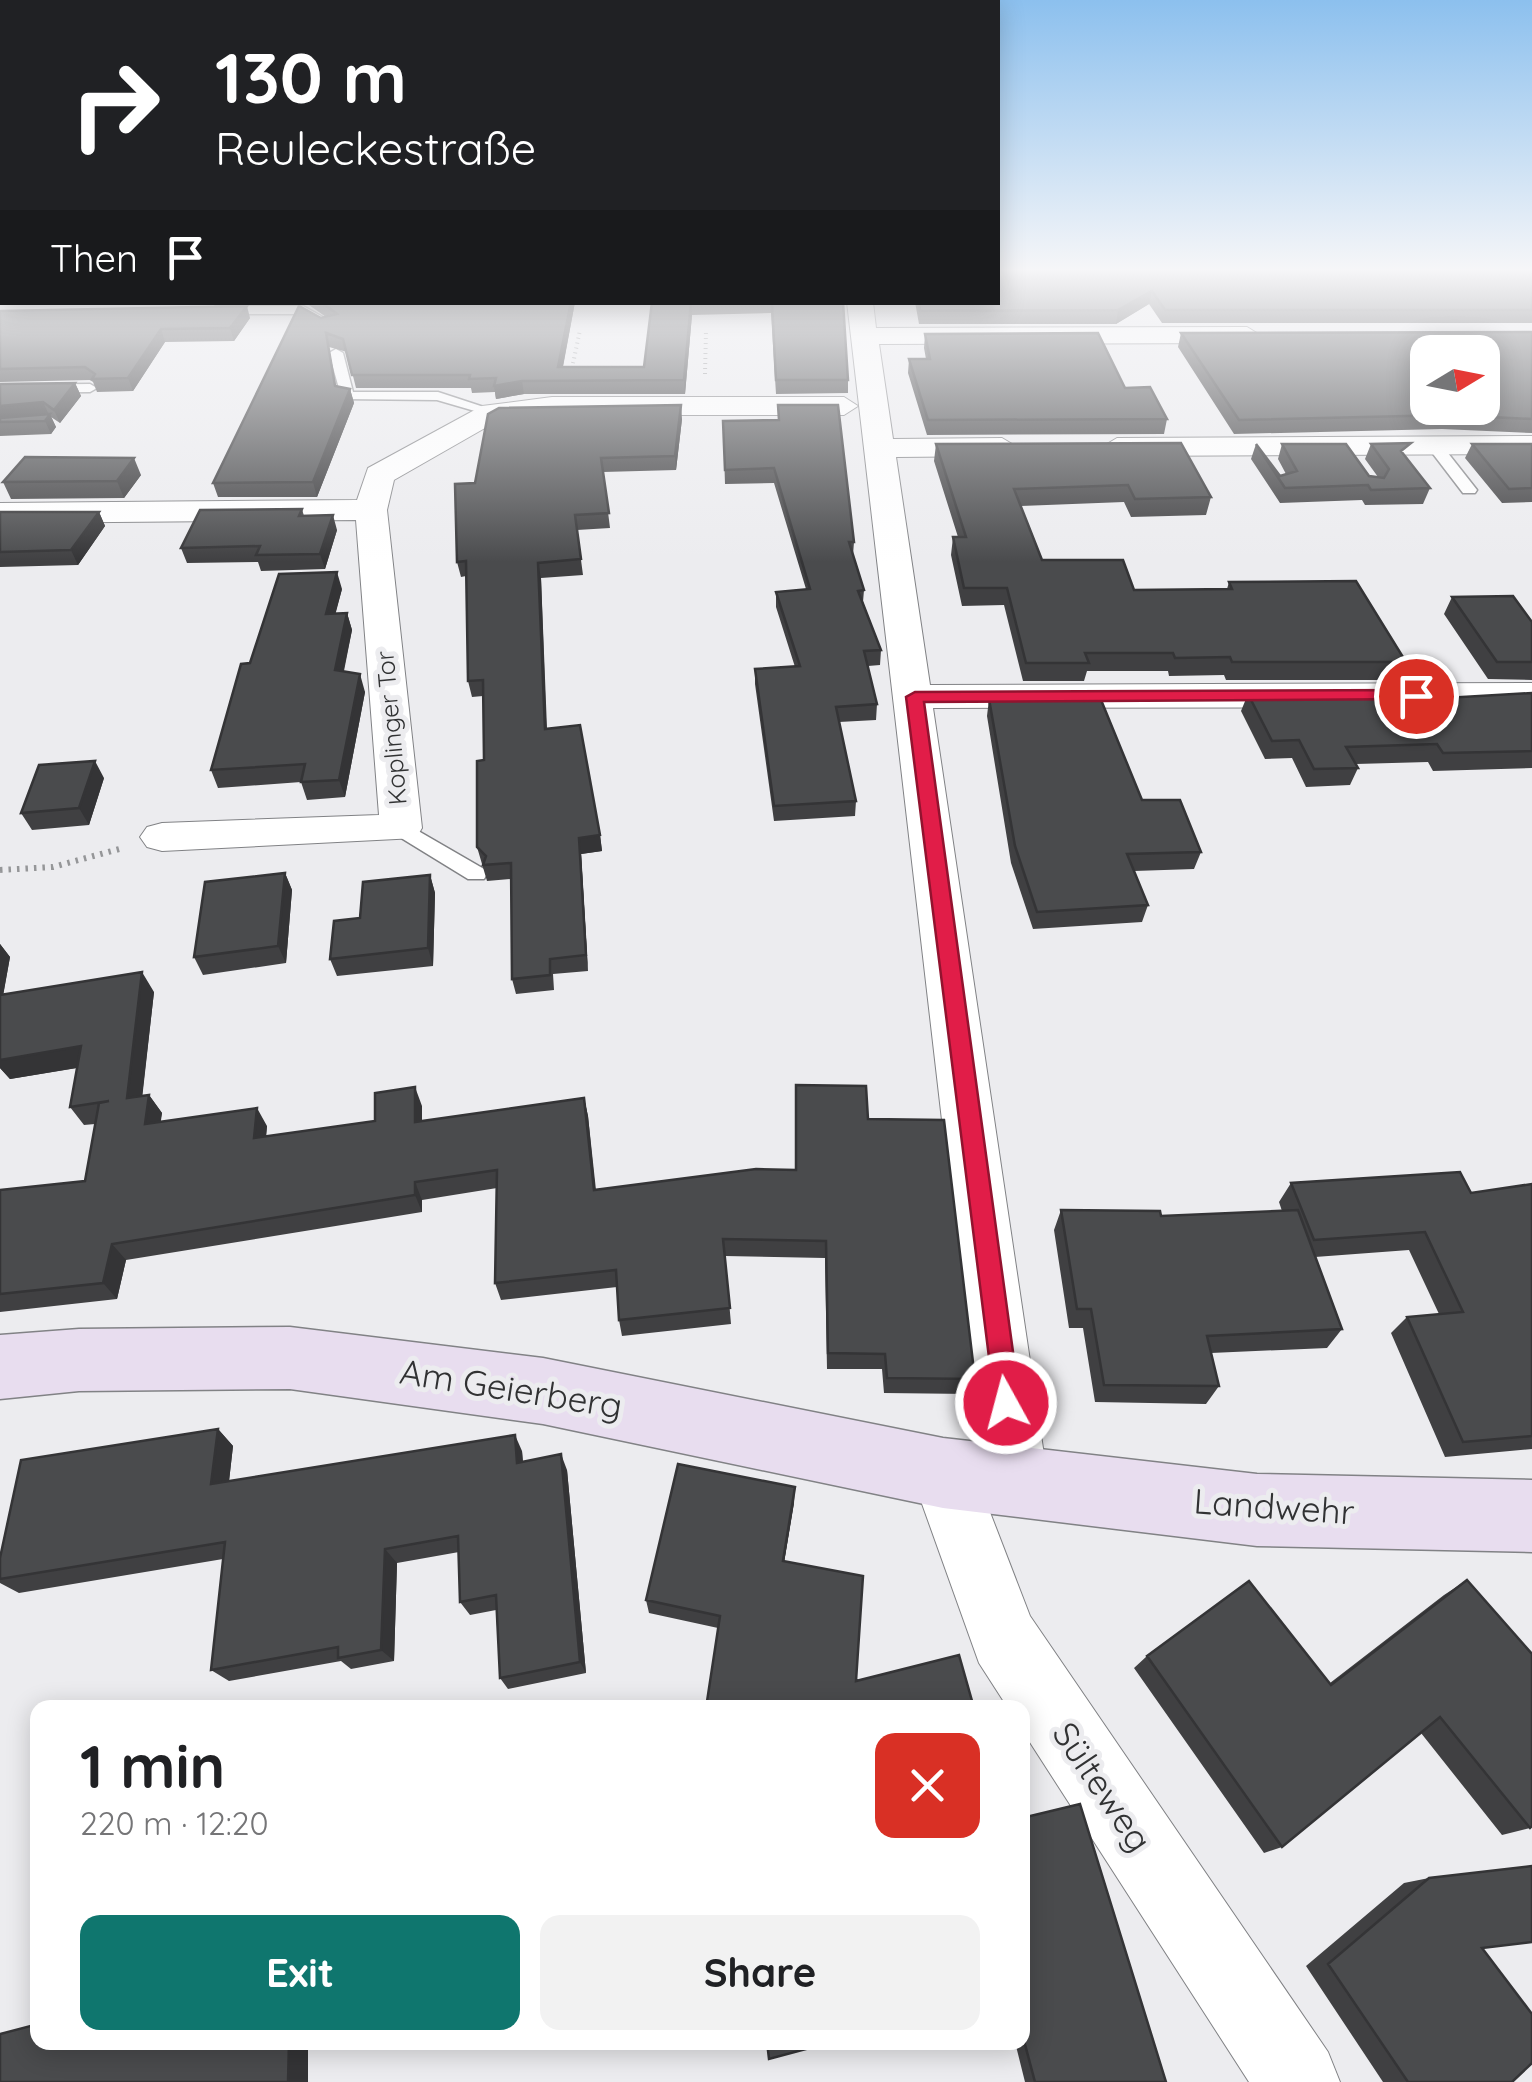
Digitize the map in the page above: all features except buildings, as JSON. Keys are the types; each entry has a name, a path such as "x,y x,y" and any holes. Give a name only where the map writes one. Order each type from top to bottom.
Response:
{"street":[{"path":"870,368 1016,1482"},
{"path":"0,513 371,510 379,475 492,412 552,406 878,427 1040,447"},
{"path":"1080,447 1350,453 1435,446 1529,449"},
{"name":"Koplinger Tor","path":"162,837 401,828 371,510"},
{"path":"915,697 1532,695"},
{"name":"Am Geierberg","path":"0,1367 78,1360 290,1358 543,1391 944,1473 1016,1482"},
{"name":"Sülteweg","path":"944,1473 1004,1638 1298,2082"},
{"name":"Landwehr","path":"1016,1482 1257,1510 1532,1516"}],"lane":[{"path":"340,368 346,396 438,396 492,412"},
{"path":"0,389 90,388"},
{"path":"1435,446 1470,490"},
{"path":"401,828 476,874"}],"path":[{"path":"0,870 52,867 162,837"}],"route":[{"path":"1006,1403 915,697 1416,696"}]}
